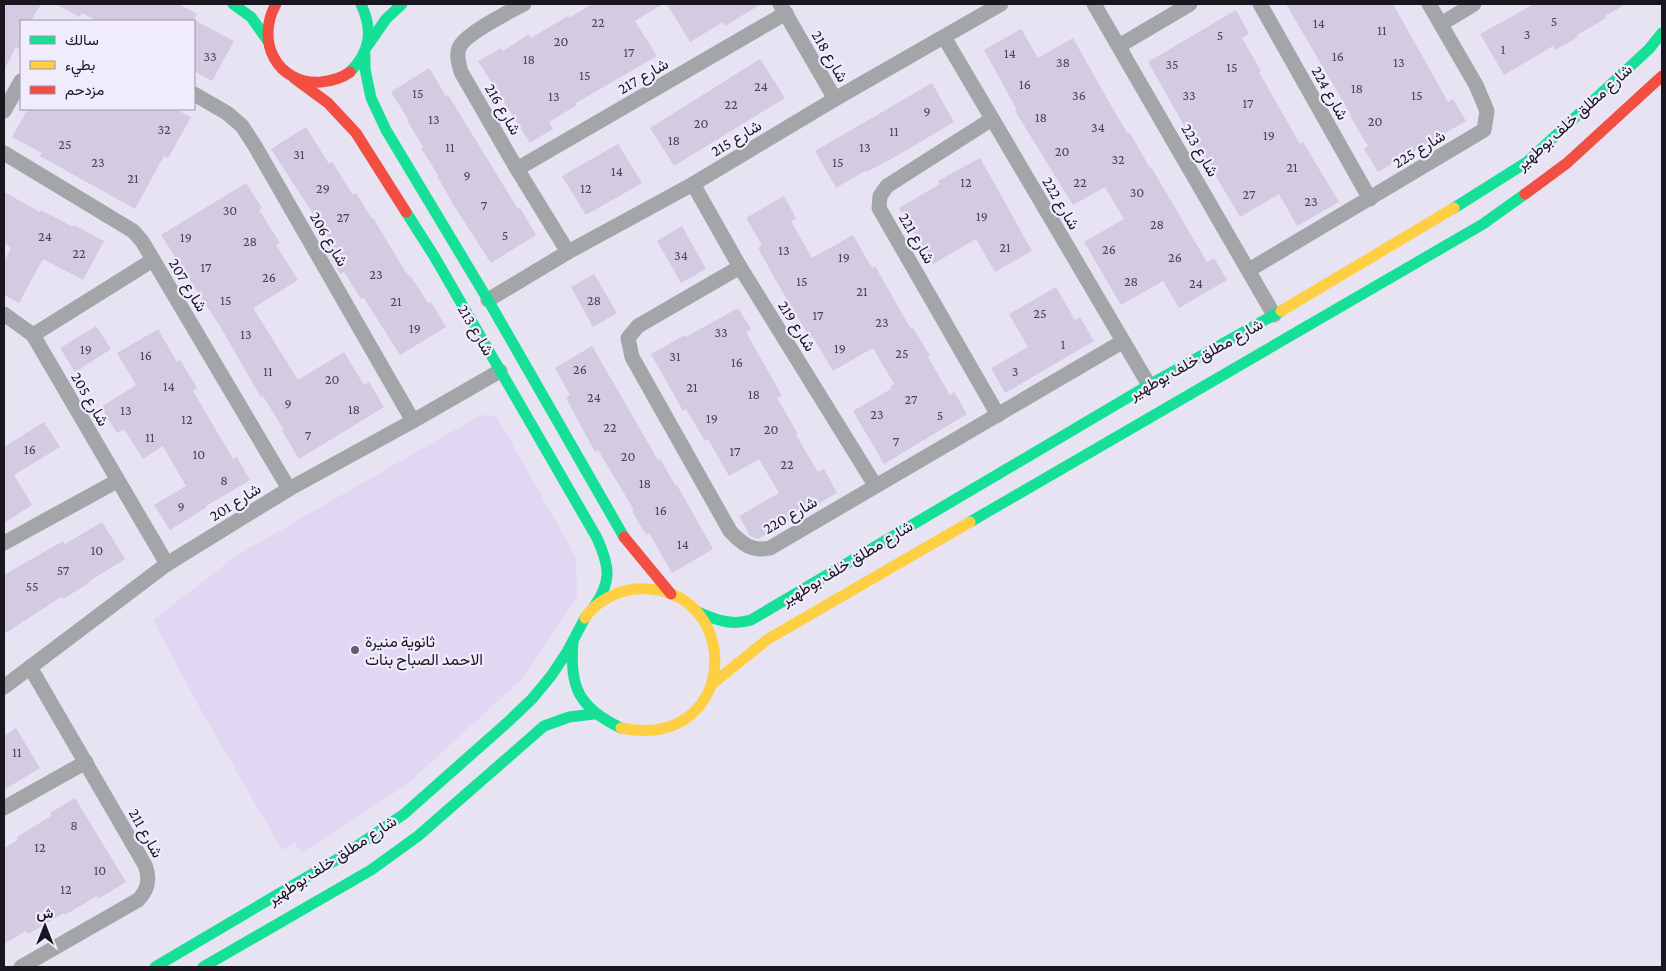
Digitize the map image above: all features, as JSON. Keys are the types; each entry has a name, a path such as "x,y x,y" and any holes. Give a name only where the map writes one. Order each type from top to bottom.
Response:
{"main road":[{"path":"233,4 252,17 268,41"},
{"path":"268,41 268,23 276,4"},
{"name":"شارع 213","path":"361,4 368,20 370,37 366,50 365,69 367,82 377,112 386,130 488,300 624,537 671,594"},
{"path":"294,78 311,84 329,83 346,76 359,64 386,19 402,4"},
{"name":"شارع مطلق خلف بوطهير","path":"698,612 731,624 752,620 1148,385 1274,315 1489,187 1527,162 1632,64 1662,33"},
{"name":"شارع 213","path":"268,41 270,52 280,67 328,103 356,133 434,256 597,537 606,563 607,577 605,588 594,607"},
{"name":"شارع مطلق خلف بوطهير","path":"712,684 768,639 1483,224 1567,163 1662,76"},
{"path":"644,588 671,594 698,612 708,628 715,646 716,665 712,684 701,705 683,721 662,730 638,732 614,727 594,714 582,699 574,681 571,662 573,642 582,623 594,607 618,593 644,588"},
{"name":"شارع مطلق خلف بوطهير","path":"155,967 354,850 421,800 517,714 554,672 573,642"},
{"name":"شارع مطلق خلف بوطهير","path":"203,967 372,870 418,836 544,726 571,715 594,714"}],"street":[{"name":"شارع 216","path":"524,4 470,35 462,42 458,50 458,60 461,72 568,252"},
{"name":"شارع 215","path":"488,300 568,252 693,184 835,99 1001,4"},
{"name":"شارع 223","path":"1094,4 1250,270 1274,315"},
{"path":"1119,46 1190,4"},
{"name":"شارع 224","path":"1260,4 1370,199"},
{"name":"شارع 225","path":"1250,270 1484,130 1487,110 1476,85 1429,4"},
{"path":"1441,24 1474,4"},
{"name":"شارع 217","path":"517,169 783,8"},
{"name":"شارع 218","path":"783,8 835,99"},
{"name":"شارع 222","path":"944,37 1148,385"},
{"path":"4,111 20,82"},
{"name":"شارع 206","path":"195,95 226,113 242,126 247,133 413,421"},
{"name":"شارع 221","path":"992,120 887,186 880,196 879,208 998,414"},
{"name":"شارع 207","path":"4,154 133,231 142,241 289,489"},
{"name":"شارع 219","path":"693,184 740,267 875,485"},
{"path":"33,335 153,260"},
{"name":"شارع 220","path":"740,267 638,326 628,338 632,357 730,531 752,549 762,550 770,548 1122,342"},
{"name":"شارع 205","path":"4,314 33,335 167,564"},
{"name":"شارع 201","path":"4,687 167,564 289,489 500,371"},
{"path":"4,543 117,480"},
{"name":"شارع 211","path":"21,967 138,900 143,895 149,877 145,865 30,668"},
{"path":"4,808 86,762"}],"shaded area":[{"name":"ثانوية منيرة الاحمد الصباح بنات","path":"481,415 497,417 576,557 577,596 521,680 405,786 301,853 295,843 282,850 197,703 153,620 239,554"}],"building":[{"path":"4,4 41,4 32,20 20,20 20,49 16,47 4,70"},
{"path":"56,4 179,4 197,14 194,20 96,20 82,13 80,17"},
{"path":"592,4 663,4 635,21 657,56 576,103 577,105 549,122 553,129 530,143 478,61 501,48 503,51 529,34 531,38"},
{"path":"667,4 761,4 725,26 723,22 690,42"},
{"path":"1286,4 1393,4 1448,102 1453,99 1466,121 1378,172 1364,149 1368,146"},
{"path":"1534,4 1626,4 1577,35 1578,37 1555,50 1553,46 1504,75 1480,34"},
{"path":"1236,10 1249,34 1242,38 1261,71 1259,72 1300,144 1303,142 1339,202 1297,226 1279,194 1240,217 1201,151 1199,152 1148,62"},
{"path":"195,21 234,41 212,81 195,72"},
{"path":"1021,29 1038,58 1073,38 1128,134 1130,133 1151,167 1207,262 1214,258 1227,280 1179,308 1163,281 1121,305 1084,242 1124,219 1105,187 1073,205 1015,111 1017,110 984,50"},
{"path":"760,59 785,98 674,166 650,128"},
{"path":"429,68 536,235 491,263 454,206 421,148 423,147 408,119 391,92"},
{"path":"932,83 954,122 893,158 865,171 836,188 815,151"},
{"path":"27,110 177,110 191,117 168,158 164,156 135,209 40,156 42,153 12,137"},
{"path":"306,127 329,164 332,162 353,195 356,193 408,276 410,275 428,303 431,302 446,327 400,355 364,298 361,299 344,272 340,274 324,248 332,243 271,149"},
{"path":"618,144 642,183 586,215 562,176"},
{"path":"980,158 1032,251 995,272 976,239 933,264 899,208 940,184 938,181"},
{"path":"246,183 262,208 259,210 280,243 276,245 298,280 253,308 298,380 344,352 364,385 369,382 384,407 299,459 282,431 284,430 263,396 261,397 221,328 161,235"},
{"path":"4,192 40,212 41,210 104,241 83,280 43,259 19,303 4,295 4,261 11,248 4,243"},
{"path":"784,196 796,218 791,221 812,258 853,235 872,268 875,266 911,329 913,328 930,356 928,357 950,395 954,392 967,414 884,464 853,411 891,389 890,387 894,384 873,348 833,371 813,337 810,338 775,279 758,248 762,245 746,218"},
{"path":"682,226 706,269 681,283 657,241"},
{"path":"594,274 617,313 593,327 571,287"},
{"path":"1056,287 1075,320 1080,317 1094,341 1005,393 991,368 1028,347 1009,314"},
{"path":"738,308 751,329 746,332 782,396 777,398 798,434 796,435 818,472 824,469 837,493 758,539 750,536 739,516 779,493 759,459 729,476 708,439 705,441 686,409 683,411 651,354"},
{"path":"96,326 111,349 75,372 60,348"},
{"path":"158,329 177,362 180,360 197,388 193,391 233,459 237,457 250,480 170,530 154,505 186,486 163,446 143,459 124,429 117,433 101,407 136,385 117,353"},
{"path":"592,346 658,460 660,459 677,485 713,549 672,573 649,533 646,535 632,511 634,510 598,450 595,452 566,398 570,395 555,368"},
{"path":"44,422 60,447 14,475 32,505 4,523 4,447"},
{"path":"102,522 125,559 4,634 4,575 63,541 65,544"},
{"path":"16,728 40,768 4,790 4,736"},
{"path":"75,798 126,882 98,899 97,896 65,915 64,913 28,934 26,931 4,944 4,848 18,840 17,837 51,816 50,813"}],"traffic: fast":[{"path":"233,4 251,17 268,41"},
{"path":"350,72 362,56 368,40 367,23 361,4"},
{"path":"368,45 386,19 402,4"},
{"path":"1454,208 1527,162 1649,49 1662,33"},
{"path":"365,55 365,69 371,98 386,130 488,300 624,537"},
{"path":"970,522 1483,224 1525,194"},
{"path":"406,212 434,256 597,538 605,557 607,574 604,589 594,607"},
{"path":"698,612 724,621 744,622 751,620 1149,385 1281,311"},
{"path":"155,967 341,857 404,814 532,699 551,676 567,652 585,618"},
{"path":"573,642 573,672 575,684 580,694 586,704 595,712 621,728"},
{"path":"203,967 371,870 418,836 544,726 569,717 594,714"}],"traffic: slow":[{"path":"1281,311 1454,208"},
{"path":"712,684 768,639 970,522"},
{"path":"585,618 595,607 608,598 636,589 671,594 696,611 711,636 715,665 708,693 690,715 661,729 621,728"}],"traffic: jam":[{"path":"276,4 270,18 269,46 274,58 282,68 292,76 306,81 321,82 336,79 350,72"},
{"path":"1525,194 1567,163 1662,76"},
{"path":"294,78 328,103 356,133 406,212"},
{"path":"624,537 671,594"}],"place":[{"name":"ثانوية منيرة الاحمد الصباح بنات","path":"355,650"}]}
